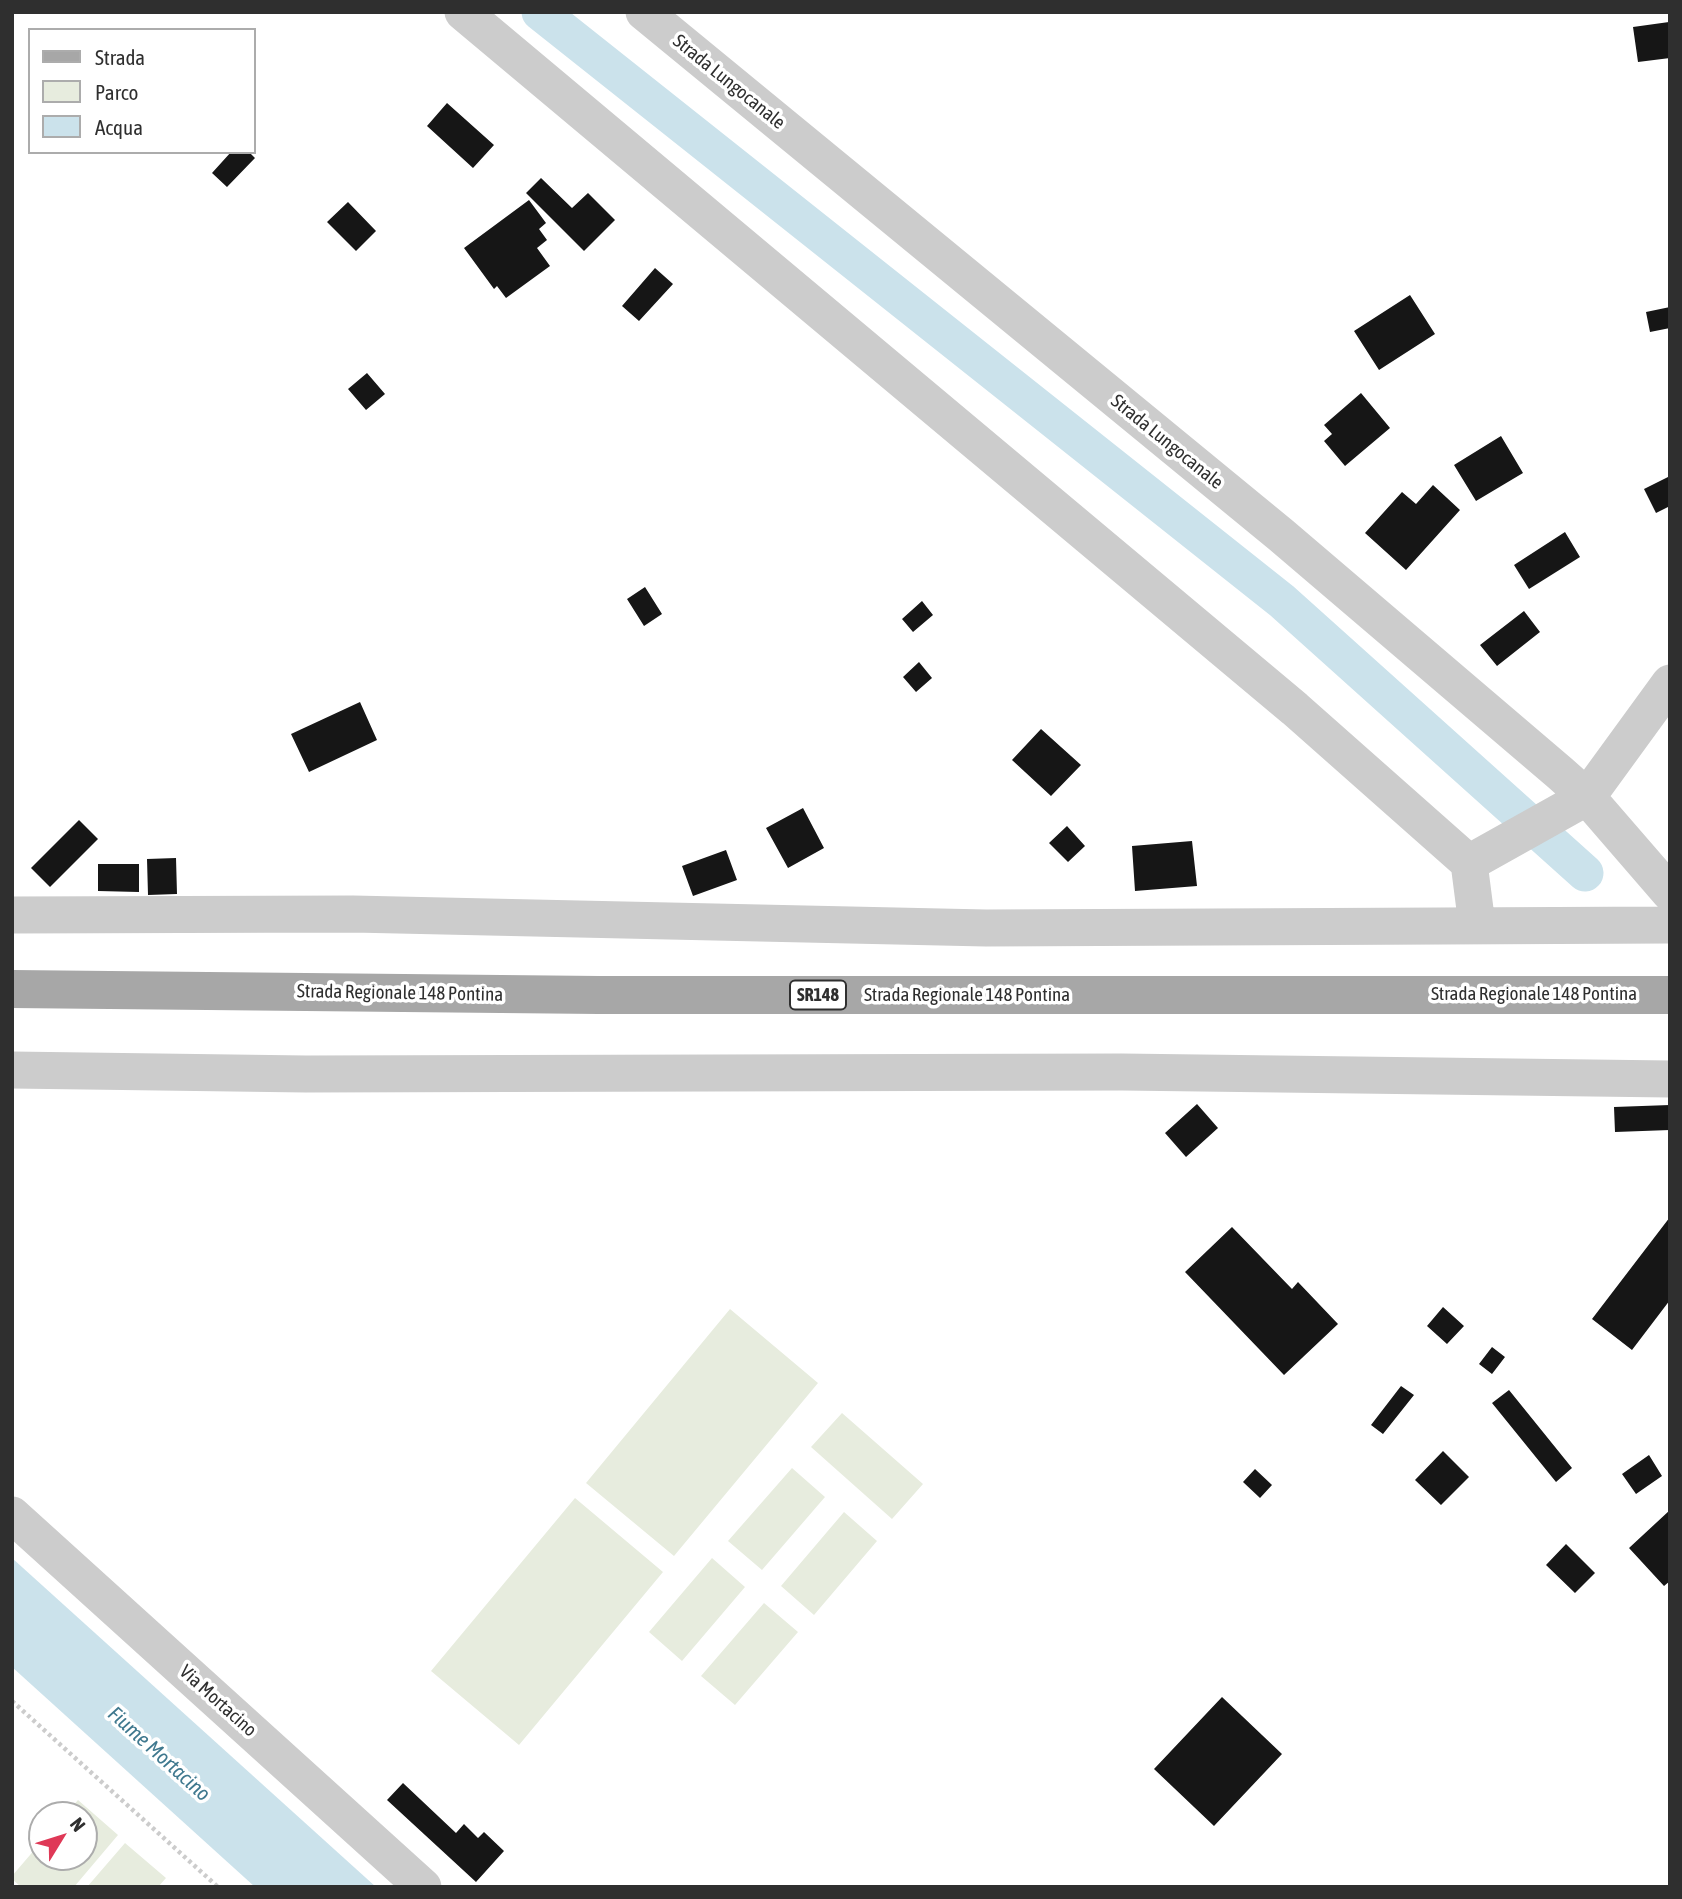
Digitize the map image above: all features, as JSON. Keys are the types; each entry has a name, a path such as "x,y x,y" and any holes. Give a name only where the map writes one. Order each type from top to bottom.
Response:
{"main road":[{"path":"1624,994 1670,988"},
{"name":"Strada Regionale 148 Pontina","path":"12,989 599,995 1670,995"}],"street":[{"path":"463,12 1284,700 1469,863 1477,925"},
{"name":"Strada Lungocanale","path":"644,12 1270,526 1587,797 1670,893"},
{"path":"1469,863 1587,797 1670,683"},
{"path":"12,915 367,915 986,928 1670,925"},
{"path":"12,1070 306,1074 1122,1072 1670,1079"},
{"name":"Via Mortacino","path":"12,1515 423,1887"}],"path":[{"path":"12,1701 218,1887"}],"green space":[{"path":"730,1309 818,1383 674,1556 586,1483"},
{"path":"842,1413 923,1484 892,1519 811,1447"},
{"path":"792,1468 825,1497 762,1570 728,1541"},
{"path":"575,1498 663,1572 519,1745 431,1671"},
{"path":"844,1512 877,1541 814,1615 781,1586"},
{"path":"712,1558 745,1587 682,1661 649,1632"},
{"path":"764,1603 798,1632 735,1705 701,1676"},
{"path":"98,1818 118,1835 98,1859"},
{"path":"125,1843 166,1878 158,1887 87,1887"},
{"path":"28,1857 28,1871 88,1871 74,1887 21,1887 12,1876"}],"water":[{"name":"Fiume Mortacino","path":"12,1558 376,1887 255,1887 12,1667"}],"building":[{"path":"1669,22 1670,58 1638,62 1633,27"},
{"path":"447,103 494,145 473,168 427,126"},
{"path":"229,154 251,154 255,158 227,187 212,173"},
{"path":"541,178 572,208 588,193 615,220 584,251 526,193"},
{"path":"529,200 546,223 539,229 547,240 537,248 550,266 506,298 497,286 494,289 464,248"},
{"path":"348,202 376,231 356,251 327,222"},
{"path":"655,268 673,284 639,321 622,306"},
{"path":"1410,295 1435,334 1379,370 1354,331"},
{"path":"1670,307 1670,328 1650,332 1646,312"},
{"path":"367,373 385,394 366,410 348,389"},
{"path":"1361,393 1390,428 1345,466 1324,441 1332,434 1324,425"},
{"path":"1501,436 1523,473 1476,501 1454,465"},
{"path":"1670,476 1670,506 1656,513 1644,489"},
{"path":"1433,485 1460,510 1406,570 1365,533 1402,492 1416,504"},
{"path":"1565,532 1580,557 1529,589 1514,565"},
{"path":"645,587 662,614 644,626 627,599"},
{"path":"922,601 933,615 913,632 902,619"},
{"path":"1524,611 1540,632 1497,666 1480,645"},
{"path":"919,662 932,678 916,692 903,677"},
{"path":"360,702 377,740 309,772 291,734"},
{"path":"1041,729 1081,765 1051,796 1012,760"},
{"path":"803,808 824,848 788,868 766,828"},
{"path":"79,820 98,839 50,887 31,868"},
{"path":"1067,826 1085,846 1068,862 1049,843"},
{"path":"1192,841 1197,886 1135,891 1132,846"},
{"path":"726,850 737,880 693,896 682,866"},
{"path":"176,858 177,894 148,895 147,859"},
{"path":"98,864 139,864 139,892 98,891"},
{"path":"1197,1104 1218,1128 1186,1157 1165,1133"},
{"path":"1670,1105 1670,1130 1615,1132 1614,1107"},
{"path":"1670,1217 1670,1300 1632,1350 1592,1319"},
{"path":"1232,1227 1292,1289 1298,1282 1338,1324 1284,1375 1185,1272"},
{"path":"1443,1307 1464,1326 1447,1344 1427,1326"},
{"path":"1492,1347 1505,1357 1492,1374 1479,1364"},
{"path":"1401,1386 1414,1395 1383,1434 1371,1425"},
{"path":"1509,1390 1572,1468 1556,1482 1492,1403"},
{"path":"1443,1451 1469,1477 1441,1505 1415,1480"},
{"path":"1649,1455 1662,1476 1636,1494 1622,1474"},
{"path":"1255,1469 1272,1485 1260,1498 1243,1482"},
{"path":"1670,1510 1670,1581 1664,1586 1629,1548"},
{"path":"1566,1544 1595,1573 1575,1593 1546,1565"},
{"path":"1222,1697 1282,1754 1214,1826 1154,1769"},
{"path":"403,1783 456,1833 464,1824 478,1838 484,1832 504,1851 476,1882 387,1800"}],"waterway":[{"path":"540,12 1282,601 1585,873"}]}
